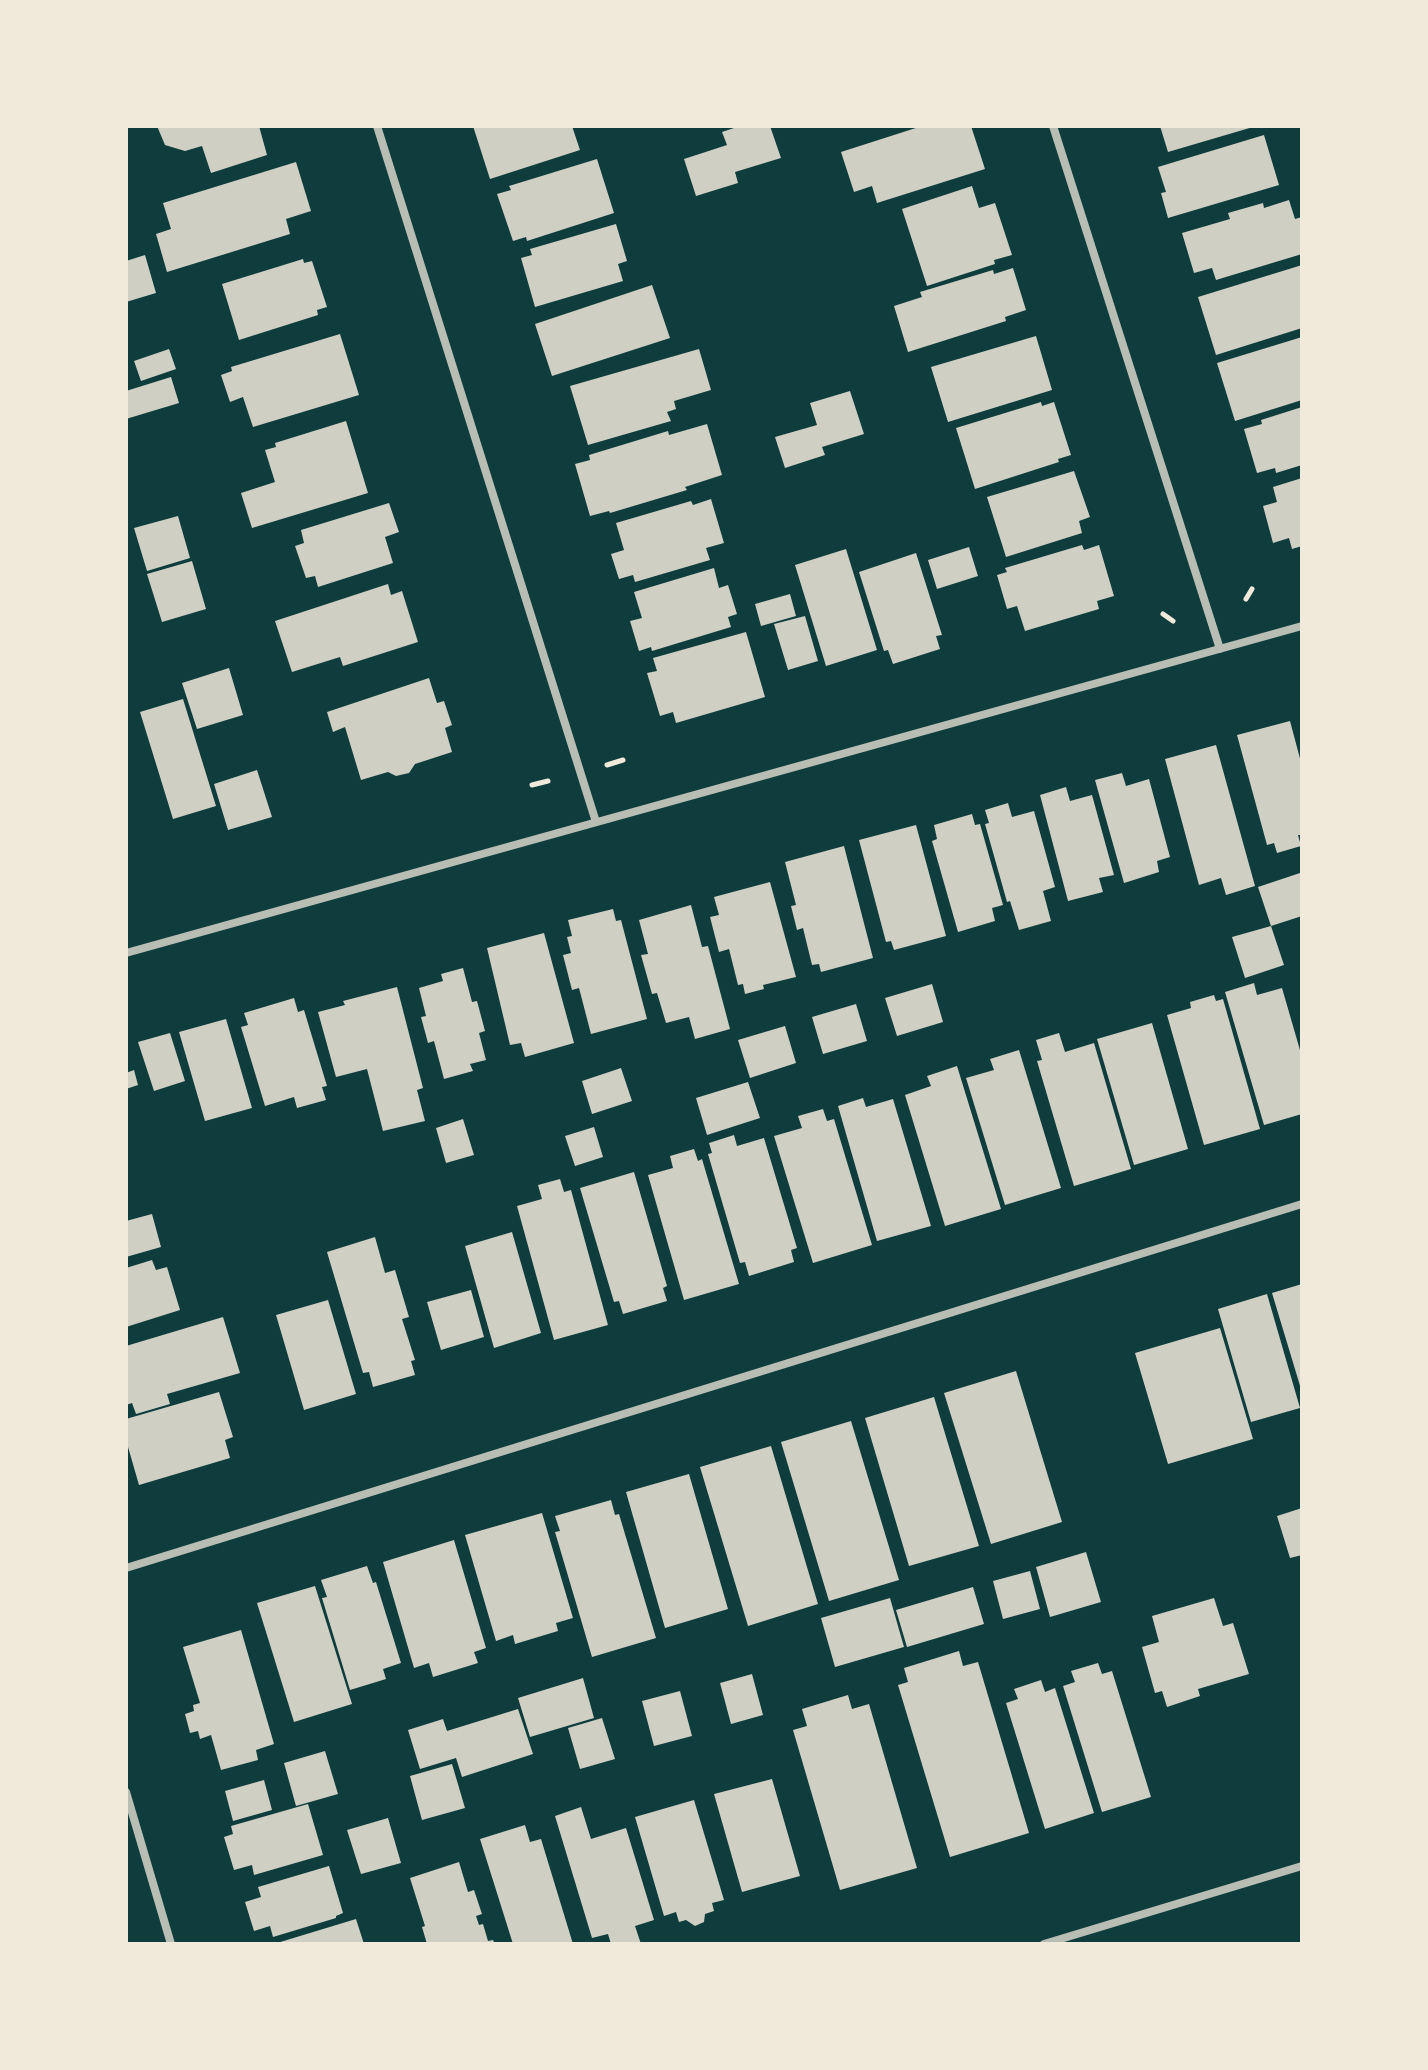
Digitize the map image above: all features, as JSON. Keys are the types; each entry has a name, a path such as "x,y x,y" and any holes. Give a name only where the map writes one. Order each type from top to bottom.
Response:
{"street":[{"path":"377,126 596,822"},
{"path":"1053,126 1220,649"},
{"path":"126,953 1302,626"},
{"path":"126,1568 1302,1204"},
{"path":"126,1792 171,1944"},
{"path":"1044,1944 1302,1866"}],"path":[{"path":"1246,599 1252,589"},
{"path":"1163,614 1173,621"},
{"path":"607,765 623,760"},
{"path":"532,785 548,781"}],"building":[{"path":"157,126 259,126 267,155 211,173 202,146 185,151 165,145"},
{"path":"473,126 572,126 580,150 490,179"},
{"path":"740,126 770,126 781,158 735,172 738,183 696,196 684,159 727,145 722,132"},
{"path":"922,126 971,126 985,169 877,203 872,186 854,192 841,152"},
{"path":"1160,126 1252,126 1253,127 1168,152"},
{"path":"1264,135 1279,185 1168,218 1161,193 1166,192 1158,167"},
{"path":"597,159 614,213 527,241 526,237 513,241 497,194 511,190 509,186"},
{"path":"296,162 311,211 286,219 290,234 167,272 156,234 171,229 163,203"},
{"path":"972,186 979,208 995,203 1012,255 994,260 995,264 927,286 902,209"},
{"path":"1289,200 1295,219 1302,217 1302,254 1216,280 1212,268 1194,273 1182,233 1230,219 1228,213 1263,203 1264,208"},
{"path":"616,224 627,261 618,264 623,281 535,307 521,258 532,255 530,249"},
{"path":"145,255 156,293 126,302 126,261"},
{"path":"303,259 304,263 312,261 327,307 317,310 318,315 239,340 222,284"},
{"path":"1302,265 1302,328 1216,355 1198,297"},
{"path":"1013,268 1026,310 1005,317 1006,321 908,352 894,306 922,297 920,292 993,270 994,274"},
{"path":"652,285 670,338 552,376 535,324"},
{"path":"340,334 359,395 253,427 243,397 230,402 221,375 232,371 231,367"},
{"path":"1036,336 1052,390 948,422 931,367"},
{"path":"1302,337 1302,400 1235,421 1217,363"},
{"path":"169,349 176,369 141,381 134,361"},
{"path":"699,349 711,390 674,401 676,409 667,412 671,421 588,445 570,386"},
{"path":"171,377 179,403 126,419 126,391"},
{"path":"850,391 864,434 822,447 825,455 785,468 775,437 817,425 810,403"},
{"path":"1041,402 1042,406 1054,402 1071,455 1058,459 1059,462 975,489 956,428"},
{"path":"1302,407 1302,465 1276,473 1275,468 1257,473 1244,429"},
{"path":"346,421 368,493 252,528 241,493 275,482 265,450 276,447 275,443"},
{"path":"707,424 722,475 685,487 687,490 590,516 575,464 590,460 589,455 668,431 669,435"},
{"path":"1074,471 1090,517 1079,521 1082,533 1006,557 987,497"},
{"path":"1302,478 1302,546 1292,549 1289,538 1273,543 1263,506 1277,502 1273,487"},
{"path":"711,499 724,543 706,548 710,560 635,582 633,575 619,579 611,554 624,550 616,523 691,501 693,505"},
{"path":"389,503 399,532 385,537 393,563 318,587 315,576 306,578 295,546 304,543 301,530"},
{"path":"178,516 190,558 147,571 134,528"},
{"path":"1082,545 1084,550 1099,545 1114,596 1097,601 1099,609 1025,631 1017,606 1007,609 997,575 1007,572 1005,568"},
{"path":"969,547 978,576 937,589 928,560"},
{"path":"846,549 877,650 826,666 795,565"},
{"path":"916,553 942,635 936,636 940,649 893,664 888,650 884,651 859,572"},
{"path":"192,561 206,609 162,622 147,574"},
{"path":"714,568 719,588 728,585 737,614 728,617 731,627 652,651 651,647 639,651 630,621 642,618 634,592"},
{"path":"388,584 391,595 402,591 418,642 343,666 340,657 292,672 275,621"},
{"path":"790,594 796,616 761,626 755,604"},
{"path":"805,616 818,661 788,670 774,624"},
{"path":"746,632 765,697 676,723 673,712 660,716 647,673 657,671 653,658"},
{"path":"229,668 243,715 197,729 182,683"},
{"path":"429,678 437,703 444,701 452,725 445,728 452,752 415,764 409,773 396,776 388,772 361,780 345,727 333,732 327,712"},
{"path":"183,699 216,806 173,819 140,712"},
{"path":"1290,721 1302,766 1302,835 1298,835 1301,846 1277,853 1274,843 1267,845 1237,735"},
{"path":"1216,745 1255,886 1226,895 1221,878 1199,885 1165,759"},
{"path":"257,770 272,817 228,830 214,784"},
{"path":"1122,773 1126,786 1149,779 1170,857 1157,861 1159,872 1124,883 1095,780"},
{"path":"1066,787 1070,801 1092,795 1114,875 1099,878 1103,892 1068,901 1040,795"},
{"path":"1008,803 1012,817 1034,811 1055,887 1043,891 1051,921 1019,930 1010,901 1007,902 985,824 989,823 985,810"},
{"path":"972,814 975,825 980,824 1003,905 992,908 995,921 958,932 932,841 937,839 934,825"},
{"path":"916,825 946,936 894,950 891,941 886,942 859,840"},
{"path":"844,846 873,958 821,972 819,964 812,965 803,928 797,930 791,906 796,905 785,862"},
{"path":"1300,873 1302,916 1271,926 1258,887"},
{"path":"770,882 796,977 763,985 764,989 745,994 743,984 738,985 729,949 719,952 710,917 719,915 714,897"},
{"path":"691,905 702,947 708,946 730,1029 695,1039 689,1017 666,1023 657,993 652,994 641,955 648,954 639,920"},
{"path":"613,909 616,921 621,920 647,1019 591,1034 579,988 572,990 563,955 571,953 567,937 572,936 568,920"},
{"path":"1271,926 1284,965 1245,978 1232,937"},
{"path":"544,933 574,1043 525,1057 521,1043 510,1045 487,948"},
{"path":"463,968 472,1002 477,1001 485,1031 479,1033 486,1060 470,1064 473,1071 444,1079 434,1041 428,1043 421,1017 426,1016 419,988 443,981 441,974"},
{"path":"1254,983 1257,995 1282,988 1302,1057 1302,1114 1264,1125 1225,992"},
{"path":"932,984 943,1022 897,1036 885,998"},
{"path":"397,987 423,1088 417,1090 425,1121 383,1131 367,1069 336,1077 318,1012 345,1005 343,1001"},
{"path":"1214,995 1216,1001 1223,999 1260,1129 1204,1145 1167,1015 1191,1008 1190,1002"},
{"path":"294,998 298,1012 304,1010 327,1086 322,1087 326,1100 297,1108 294,1097 265,1106 241,1027 248,1025 244,1013"},
{"path":"856,1004 867,1041 823,1054 812,1017"},
{"path":"226,1019 252,1108 205,1121 179,1032"},
{"path":"1152,1023 1188,1149 1134,1165 1097,1039"},
{"path":"785,1026 796,1063 750,1078 738,1040"},
{"path":"170,1033 185,1081 154,1091 138,1042"},
{"path":"1059,1033 1065,1052 1094,1043 1131,1169 1074,1186 1037,1061 1042,1060 1036,1040"},
{"path":"1019,1050 1061,1188 1005,1205 966,1078 994,1070 990,1059"},
{"path":"957,1066 1001,1209 945,1226 905,1095 931,1086 927,1076"},
{"path":"621,1068 632,1101 592,1114 582,1081"},
{"path":"134,1070 138,1085 126,1089 126,1073"},
{"path":"748,1082 760,1118 707,1135 696,1098"},
{"path":"863,1098 866,1107 893,1099 931,1226 877,1241 838,1106"},
{"path":"823,1109 827,1121 834,1119 872,1245 813,1263 774,1136 802,1128 798,1116"},
{"path":"463,1119 474,1155 446,1163 436,1128"},
{"path":"594,1127 603,1157 575,1166 565,1136"},
{"path":"734,1135 737,1146 764,1138 797,1248 791,1250 794,1262 749,1276 745,1262 740,1263 708,1154 712,1153 709,1143"},
{"path":"694,1149 698,1161 702,1159 739,1284 684,1300 648,1175 673,1168 670,1156"},
{"path":"634,1172 667,1286 663,1288 667,1301 623,1314 619,1301 614,1302 580,1188"},
{"path":"560,1179 564,1192 571,1190 608,1325 554,1340 517,1206 542,1199 538,1185"},
{"path":"152,1214 161,1247 126,1257 126,1221"},
{"path":"512,1232 541,1333 494,1348 465,1246"},
{"path":"375,1237 385,1273 395,1270 409,1317 402,1319 415,1360 411,1361 415,1375 373,1387 369,1372 363,1373 327,1252"},
{"path":"152,1260 156,1270 167,1267 180,1310 126,1327 126,1268"},
{"path":"1302,1284 1302,1389 1301,1389 1272,1293"},
{"path":"471,1290 484,1337 441,1350 427,1302"},
{"path":"1267,1294 1300,1408 1251,1422 1218,1309"},
{"path":"328,1300 356,1394 304,1410 276,1315"},
{"path":"223,1317 240,1373 167,1394 170,1404 136,1414 132,1403 126,1405 126,1346"},
{"path":"1220,1328 1253,1439 1168,1464 1135,1353"},
{"path":"1016,1371 1062,1522 991,1544 944,1393"},
{"path":"219,1392 233,1437 225,1440 230,1458 139,1485 126,1440 126,1419"},
{"path":"934,1397 979,1546 909,1566 865,1418"},
{"path":"851,1421 899,1580 829,1601 781,1442"},
{"path":"771,1446 818,1604 748,1626 700,1467"},
{"path":"689,1474 728,1609 665,1628 626,1492"},
{"path":"611,1500 615,1515 619,1514 656,1638 592,1657 555,1532 560,1531 555,1516"},
{"path":"1302,1508 1302,1555 1290,1558 1277,1516"},
{"path":"542,1513 573,1618 556,1623 558,1631 515,1644 513,1635 496,1641 465,1535"},
{"path":"454,1540 486,1648 474,1652 478,1663 433,1677 429,1663 414,1668 383,1562"},
{"path":"1086,1552 1101,1602 1050,1617 1036,1567"},
{"path":"367,1566 373,1583 376,1582 401,1663 383,1669 386,1679 350,1690 322,1598 327,1597 321,1580"},
{"path":"1030,1571 1040,1609 1003,1619 993,1581"},
{"path":"315,1586 352,1704 294,1722 257,1603"},
{"path":"973,1587 984,1624 907,1647 896,1610"},
{"path":"890,1598 904,1647 835,1667 821,1618"},
{"path":"1214,1598 1223,1626 1233,1623 1249,1674 1198,1689 1200,1696 1167,1707 1162,1691 1155,1693 1142,1647 1159,1642 1152,1616"},
{"path":"241,1630 274,1744 256,1750 258,1760 221,1770 211,1735 200,1739 198,1731 190,1733 185,1714 194,1711 193,1705 200,1703 183,1647"},
{"path":"959,1651 963,1666 978,1662 1029,1833 950,1857 898,1685 908,1682 904,1668"},
{"path":"1098,1663 1102,1674 1112,1671 1151,1797 1102,1812 1063,1686 1075,1682 1071,1671"},
{"path":"752,1674 763,1715 731,1724 720,1683"},
{"path":"583,1678 594,1718 530,1737 518,1698"},
{"path":"1041,1680 1045,1692 1055,1688 1094,1813 1045,1829 1006,1703 1018,1699 1014,1689"},
{"path":"680,1691 692,1736 654,1746 642,1701"},
{"path":"848,1695 852,1709 869,1704 917,1868 840,1890 793,1730 807,1726 802,1709"},
{"path":"518,1709 533,1754 462,1777 456,1758 420,1769 408,1730 443,1719 447,1731"},
{"path":"602,1718 615,1759 580,1769 568,1728"},
{"path":"325,1751 338,1794 296,1806 284,1763"},
{"path":"452,1764 465,1808 422,1820 410,1776"},
{"path":"772,1779 800,1876 742,1892 714,1794"},
{"path":"264,1780 272,1810 233,1821 225,1791"},
{"path":"694,1800 724,1900 712,1903 714,1911 705,1914 704,1922 695,1926 686,1920 679,1922 676,1912 664,1916 635,1817"},
{"path":"308,1804 323,1855 254,1875 252,1865 234,1870 224,1837 233,1834 231,1826"},
{"path":"581,1807 591,1839 626,1828 654,1920 635,1926 641,1944 611,1944 608,1934 592,1938 555,1816"},
{"path":"388,1818 401,1863 361,1874 347,1830"},
{"path":"525,1825 530,1842 541,1839 573,1944 513,1944 480,1839"},
{"path":"459,1862 468,1892 474,1890 482,1914 476,1916 479,1925 483,1924 488,1941 493,1940 495,1944 427,1944 422,1927 425,1926 410,1878"},
{"path":"329,1866 343,1913 336,1918 273,1937 270,1926 254,1931 245,1902 261,1897 258,1887"},
{"path":"356,1919 364,1944 277,1944 277,1943"}]}
